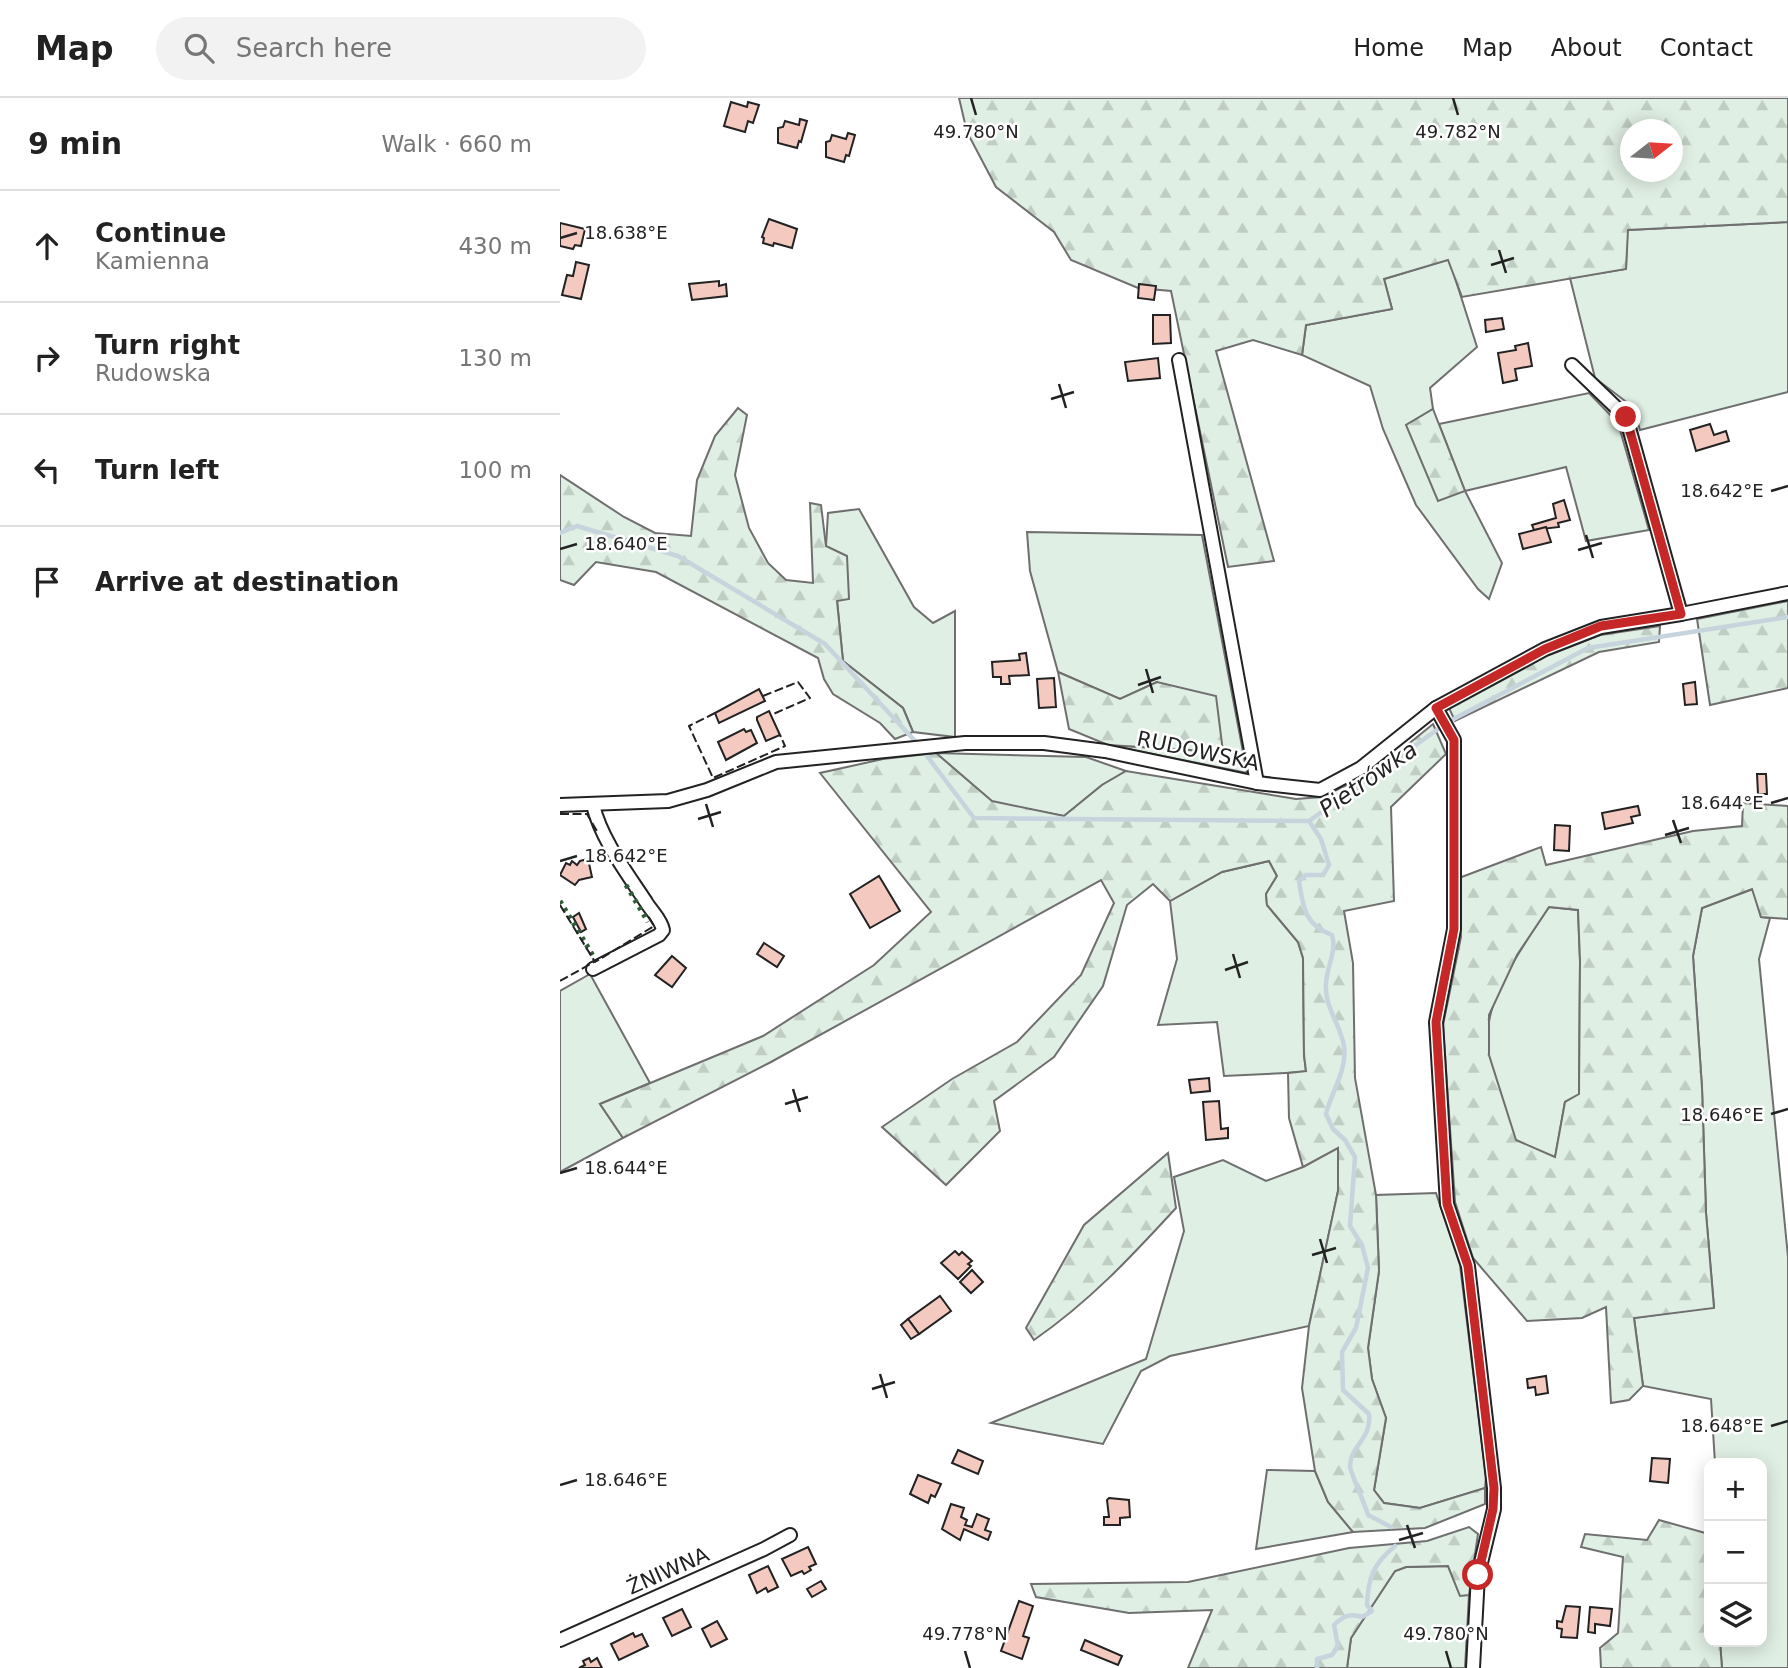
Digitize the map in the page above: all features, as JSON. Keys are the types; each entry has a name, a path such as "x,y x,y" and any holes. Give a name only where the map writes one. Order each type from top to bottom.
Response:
{"street":[{"path":"1180,360 1257,783"},
{"path":"1572,365 1626,417 1681,614"},
{"name":"RUDOWSKA","path":"560,805 668,801 776,762 965,743 1044,743 1105,751 1257,783 1320,790 1362,768 1436,708 1545,649 1601,626 1788,593"},
{"path":"1436,708 1454,740 1454,929 1436,1022 1447,1204 1468,1266 1494,1488 1493,1509 1478,1575 1473,1668"},
{"path":"593,804 605,833 663,930 659,935 593,969"},
{"name":"ŻNIWNA","path":"560,1640 790,1535"}],"green space":[{"path":"959,98 1788,98 1788,222 1628,230 1626,269 1462,297 1448,260 1384,279 1392,309 1306,325 1302,355 1253,340 1216,351 1274,561 1228,567 1171,291 1138,288 1071,260 1054,232 996,187 967,132"},
{"path":"1788,222 1788,392 1640,430 1633,407 1595,378 1570,278 1626,269 1627,230"},
{"path":"1449,259 1477,347 1430,388 1433,409 1407,425 1465,491 1502,563 1489,599 1478,589 1416,505 1383,429 1370,386 1302,355 1306,325 1392,309 1384,279"},
{"path":"1589,393 1618,423 1649,530 1586,541 1566,467 1465,491 1439,424"},
{"path":"738,408 747,415 735,475 749,528 768,563 786,580 813,583 810,503 821,505 826,546 847,556 849,599 837,601 843,661 903,708 913,732 895,739 880,723 833,694 824,679 818,658 656,572 596,562 574,585 560,580 560,475 624,517 655,533 691,536 697,480 715,436"},
{"path":"1433,409 1465,491 1438,501 1406,425"},
{"path":"859,509 914,607 933,623 955,611 955,737 913,732 903,708 843,661 837,600 826,546 828,513"},
{"path":"1027,532 1202,535 1247,773 1108,745 1222,752 1157,682 1120,699 1058,672 1030,571"},
{"path":"1788,601 1788,688 1710,705 1697,619"},
{"path":"1660,626 1659,642 1599,652 1455,721 1449,708 1546,656 1600,635"},
{"path":"1058,672 1120,699 1157,682 1216,696 1223,752 1108,745 1069,729"},
{"path":"1433,724 1446,754 1391,807 1394,901 1344,911 1353,963 1355,1078 1376,1195 1379,1271 1368,1348 1372,1379 1386,1418 1374,1490 1384,1503 1420,1508 1485,1488 1485,1504 1425,1528 1353,1532 1328,1502 1315,1471 1302,1388 1309,1326 1338,1191 1338,1148 1303,1167 1289,1118 1288,1073 1306,1071 1303,958 1298,942 1267,905 1266,894 1277,876 1269,861 1222,872 1170,901 1153,884 1127,905 1103,986 1054,1057 994,1101 1000,1131 946,1185 882,1127 952,1079 1017,1042 1081,975 1114,903 1101,880 771,1062 623,1138 600,1104 763,1036 874,965 931,912 820,773 883,759 936,753 992,801 1064,816 1102,785 1126,771 1296,799 1322,797 1374,772"},
{"path":"936,753 1086,757 1126,771 1102,785 1064,816 992,802"},
{"path":"1743,803 1788,806 1788,919 1761,917 1752,889 1702,908 1693,956 1702,1088 1706,1213 1714,1308 1634,1318 1643,1386 1629,1400 1611,1403 1606,1307 1582,1318 1527,1321 1473,1258 1455,1202 1443,1025 1461,937 1459,878 1541,847 1546,865 1693,831 1742,826","holes":["1549,907 1578,910 1579,1094 1565,1102 1555,1157 1516,1140 1489,1055 1489,1015 1517,955"]},
{"path":"1269,861 1277,876 1266,894 1267,905 1298,942 1303,958 1306,1072 1224,1076 1217,1022 1158,1025 1177,959 1170,901 1222,872"},
{"path":"1753,889 1761,917 1770,918 1759,959 1788,1257 1788,1668 1722,1668 1720,1647 1767,1647 1767,1458 1715,1458 1711,1399 1643,1386 1634,1318 1714,1307 1706,1213 1702,1088 1693,956 1702,908"},
{"path":"1549,907 1578,910 1580,961 1579,1095 1565,1102 1555,1158 1515,1140 1489,1058 1487,1038 1490,1018 1504,978"},
{"path":"590,974 650,1083 600,1104 623,1138 560,1172 560,991"},
{"path":"1338,1147 1338,1191 1309,1326 1170,1356 1141,1371 1103,1444 991,1423 1146,1359 1184,1231 1174,1177 1223,1160 1266,1181 1303,1167"},
{"path":"1168,1153 1176,1208 1091,1294 1034,1340 1026,1328 1084,1225"},
{"path":"1436,1193 1460,1265 1486,1477 1485,1488 1420,1508 1384,1503 1374,1490 1386,1418 1372,1379 1368,1348 1379,1271 1376,1195"},
{"path":"1267,1470 1315,1471 1328,1502 1353,1532 1256,1549"},
{"path":"1659,1520 1704,1533 1704,1647 1720,1647 1722,1668 1601,1668 1600,1648 1618,1633 1623,1557 1581,1547 1585,1534 1647,1540"},
{"path":"1469,1527 1478,1534 1469,1595 1460,1596 1448,1566 1406,1567 1395,1571 1351,1638 1347,1668 1188,1668 1212,1610 1129,1613 1036,1597 1031,1584 1188,1582 1349,1548 1427,1541"},
{"path":"1448,1566 1460,1595 1469,1595 1465,1668 1347,1668 1351,1638 1395,1571 1406,1567"}],"building":[{"path":"731,102 747,107 748,102 759,105 753,123 748,121 745,132 724,126"},
{"path":"800,119 807,121 797,148 778,143 778,128 783,127 785,121 799,125"},
{"path":"848,133 855,135 849,156 846,155 844,162 826,157 826,142 830,141 832,135 846,139"},
{"path":"769,219 797,229 792,248 763,243 762,237"},
{"path":"560,223 585,229 581,246 575,245 573,249 560,246"},
{"path":"576,262 589,265 581,299 562,295 567,275 573,276"},
{"path":"719,281 719,286 726,284 727,296 692,300 689,284"},
{"path":"1139,284 1156,286 1154,300 1138,298"},
{"path":"1153,315 1170,315 1171,343 1153,344"},
{"path":"1502,318 1504,329 1486,332 1485,320"},
{"path":"1528,343 1532,366 1515,369 1517,380 1503,383 1498,353 1516,350 1515,346"},
{"path":"1158,358 1160,378 1128,381 1125,362"},
{"path":"1710,424 1714,435 1726,431 1729,441 1696,451 1690,430"},
{"path":"1564,500 1570,520 1558,523 1559,527 1534,530 1532,525 1556,518 1553,504"},
{"path":"1546,527 1551,542 1523,549 1519,534"},
{"path":"1026,653 1029,675 1009,676 1010,684 1001,684 1001,677 993,677 992,662 1020,660 1019,654"},
{"path":"1054,678 1056,707 1039,708 1037,679"},
{"path":"1695,682 1697,704 1685,705 1683,684"},
{"path":"759,689 765,701 719,723 715,713"},
{"path":"769,711 780,735 766,741 757,717"},
{"path":"744,729 746,732 751,730 757,743 726,760 718,742"},
{"path":"1757,774 1766,774 1767,794 1758,794"},
{"path":"1638,806 1640,815 1631,817 1633,823 1605,829 1602,813"},
{"path":"1555,825 1570,826 1569,851 1554,850"},
{"path":"588,859 592,877 579,880 575,885 560,875 566,863 570,865 572,861 577,865"},
{"path":"879,876 900,911 870,928 850,894"},
{"path":"579,913 586,929 581,932 573,917"},
{"path":"764,943 784,956 777,967 757,954"},
{"path":"672,956 686,968 672,987 655,975"},
{"path":"1209,1078 1210,1091 1191,1093 1189,1080"},
{"path":"1219,1101 1221,1129 1228,1128 1228,1138 1206,1140 1203,1102"},
{"path":"955,1251 959,1255 962,1252 972,1261 968,1264 971,1266 958,1279 941,1263"},
{"path":"972,1270 983,1282 971,1293 960,1282"},
{"path":"940,1296 951,1311 919,1334 908,1319"},
{"path":"908,1319 919,1334 911,1339 901,1325"},
{"path":"1546,1376 1548,1393 1536,1395 1535,1387 1528,1388 1527,1379"},
{"path":"958,1450 983,1461 978,1474 952,1463"},
{"path":"1652,1458 1670,1459 1668,1483 1650,1481"},
{"path":"918,1475 941,1484 935,1497 931,1495 928,1503 910,1494"},
{"path":"1109,1498 1129,1500 1130,1517 1120,1518 1120,1525 1104,1525 1104,1517 1109,1517"},
{"path":"951,1504 964,1508 961,1517 967,1520 965,1525 972,1527 977,1514 989,1519 985,1530 991,1532 988,1540 964,1529 960,1540 942,1529"},
{"path":"808,1547 816,1564 809,1567 811,1570 804,1574 802,1571 791,1576 782,1559"},
{"path":"768,1566 778,1587 768,1592 766,1588 757,1593 749,1575"},
{"path":"821,1581 826,1589 812,1597 807,1589"},
{"path":"1019,1601 1033,1606 1023,1636 1029,1638 1022,1659 1001,1651"},
{"path":"1566,1606 1580,1607 1577,1638 1561,1637 1562,1629 1557,1628 1557,1621 1562,1622"},
{"path":"1590,1607 1612,1609 1610,1626 1595,1624 1595,1633 1588,1632"},
{"path":"682,1609 691,1627 672,1636 663,1618"},
{"path":"717,1621 727,1639 711,1647 702,1629"},
{"path":"633,1633 635,1637 642,1634 648,1646 619,1660 611,1644"},
{"path":"1085,1640 1122,1656 1118,1665 1081,1650"},
{"path":"589,1658 591,1662 597,1658 602,1668 579,1668 585,1665 583,1661"}],"waterway":[{"path":"560,533 577,526 678,556 825,644 916,742"},
{"name":"Pietrówka","path":"1309,821 1448,722 1588,648 1788,617"},
{"path":"924,752 974,818 1309,821"},
{"name":"Pietrówka","path":"1309,821 1321,839 1329,865 1323,875 1306,875 1299,881 1300,891 1311,921 1332,935 1333,953 1326,992 1345,1054 1326,1114 1333,1129 1345,1140 1355,1157 1350,1226 1362,1245 1368,1268 1356,1328 1342,1352 1343,1390 1369,1414 1367,1430 1353,1453 1350,1466 1368,1515 1391,1527"},
{"name":"Pietrówka","path":"1317,1668 1317,1659 1332,1655 1338,1646 1334,1625 1347,1616 1362,1617 1372,1611 1367,1605 1370,1579 1381,1559 1395,1546"}],"hedge":[{"path":"626,885 648,922"},
{"path":"560,901 595,959"}],"fence":[{"path":"763,696 798,682 810,698 771,715"},
{"path":"715,713 689,726 713,778 785,746 780,735"},
{"path":"560,814 587,814 598,833"},
{"path":"560,905 595,962 654,926 647,914"},
{"path":"560,981 594,962"}],"route":[{"path":"1478,1575 1493,1509 1494,1488 1468,1266 1447,1204 1436,1022 1454,929 1454,740 1436,708 1545,649 1601,626 1681,614 1626,417"}]}
